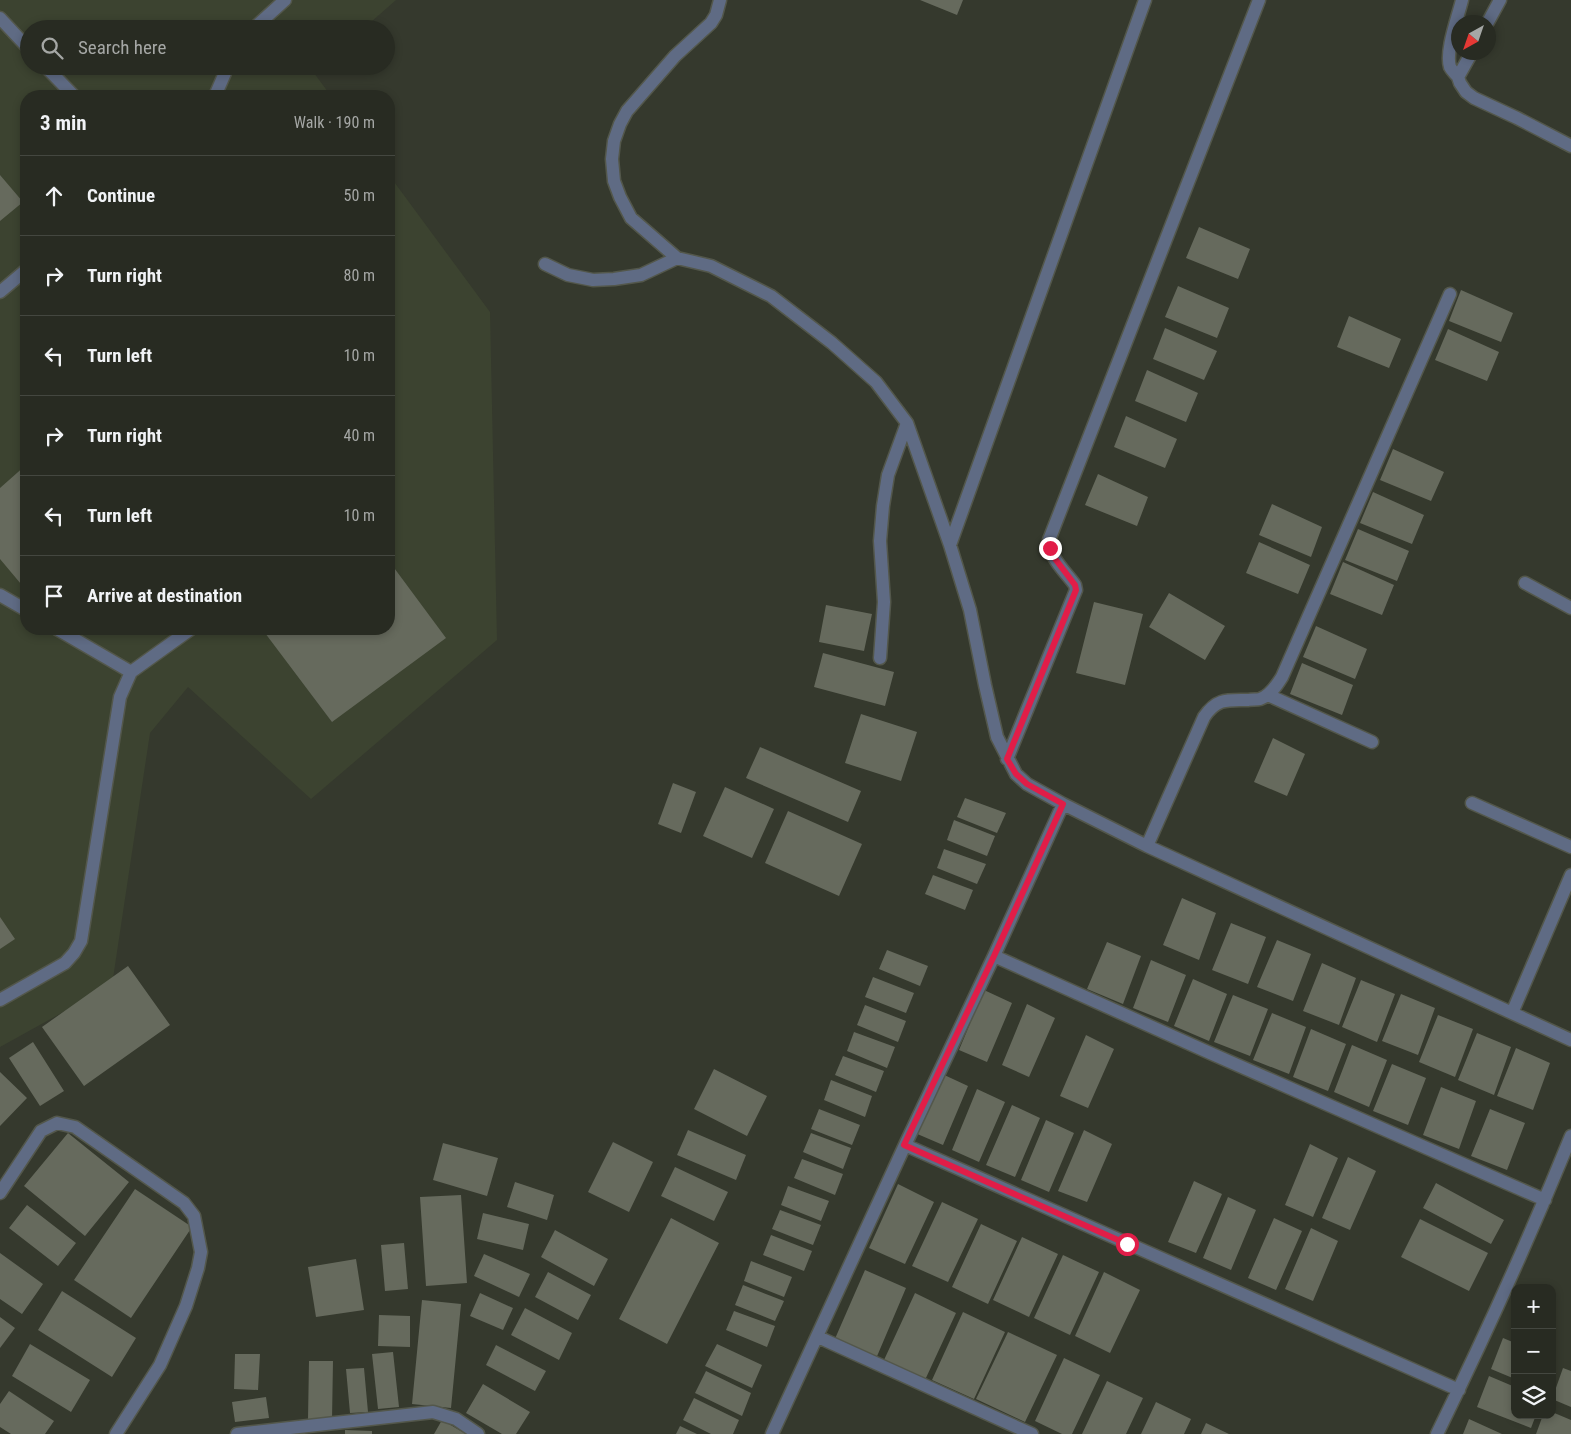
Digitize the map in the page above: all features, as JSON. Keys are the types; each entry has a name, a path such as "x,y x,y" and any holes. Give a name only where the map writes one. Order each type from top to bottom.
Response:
{"street":[{"path":"263,20 285,0"},
{"path":"720,0 716,15 711,23 676,56 627,111 614,141 612,160 614,181 631,218 677,258 710,266 771,296 832,343 876,382 906,423 950,545 970,610 997,738 1016,774 1027,784 1063,804 1147,846 1571,1040"},
{"path":"950,545 1145,0"},
{"path":"1007,759 1076,590 1075,585 1053,556 1049,540 1260,0"},
{"path":"1462,0 1450,47 1449,59 1451,69 1458,76 1466,92 1474,98 1571,146"},
{"path":"1492,15 1500,0"},
{"path":"0,18 20,39"},
{"path":"1458,76 1467,60"},
{"path":"54,75 68,90"},
{"path":"218,90 224,75"},
{"path":"545,264 568,275 593,280 641,275 677,258"},
{"path":"0,292 20,275"},
{"path":"1147,846 1204,717 1217,703 1226,700 1260,699 1268,695 1282,677 1450,294"},
{"path":"880,658 884,602 880,541 883,506 888,475 906,423"},
{"path":"1525,583 1571,608"},
{"path":"0,595 20,607"},
{"path":"67,635 130,672"},
{"path":"0,1000 65,963 81,941 120,697 130,672 182,635"},
{"path":"1268,695 1372,742"},
{"path":"1472,803 1571,847"},
{"path":"772,1434 1063,804"},
{"path":"1512,1013 1571,874"},
{"path":"994,956 1545,1200"},
{"path":"0,1193 41,1131 61,1123 75,1127 184,1203 194,1216 201,1252 186,1306 160,1365 116,1434"},
{"path":"1437,1434 1459,1390 1545,1200 1571,1136"},
{"path":"904,1145 1459,1390"},
{"path":"818,1337 1032,1434"},
{"path":"237,1434 282,1432 433,1412 456,1419 478,1434"}],"shaded area":[{"path":"0,0 396,0 373,20 20,20 20,75 315,75 327,90 20,90 20,635 395,635 395,183 490,312 497,640 311,799 188,687 150,733 112,985 0,1047"}],"building":[{"path":"920,0 963,0 957,15"},
{"path":"0,175 20,198 20,204 0,221"},
{"path":"1199,227 1250,249 1238,279 1186,258"},
{"path":"1178,286 1229,308 1217,338 1165,317"},
{"path":"1461,290 1513,313 1501,342 1449,321"},
{"path":"1349,316 1401,339 1389,368 1337,347"},
{"path":"1165,328 1217,351 1204,380 1153,359"},
{"path":"1448,329 1499,352 1487,381 1435,360"},
{"path":"1147,370 1198,393 1186,422 1135,401"},
{"path":"1126,416 1177,439 1165,468 1114,447"},
{"path":"1393,449 1444,472 1431,501 1380,480"},
{"path":"20,470 20,583 0,559 0,488"},
{"path":"1098,474 1148,497 1137,526 1085,505"},
{"path":"1373,492 1424,515 1412,544 1360,523"},
{"path":"1272,504 1322,527 1311,557 1259,535"},
{"path":"1358,529 1409,551 1397,581 1345,560"},
{"path":"1259,542 1310,565 1298,594 1246,573"},
{"path":"1343,562 1394,585 1382,615 1330,594"},
{"path":"395,569 446,638 332,722 267,635 395,635"},
{"path":"1169,593 1225,626 1205,660 1149,627"},
{"path":"1094,602 1143,614 1125,685 1076,673"},
{"path":"826,605 872,614 864,651 819,642"},
{"path":"1316,626 1367,649 1355,679 1303,657"},
{"path":"823,653 894,672 885,706 814,687"},
{"path":"1302,663 1353,685 1342,715 1290,694"},
{"path":"861,714 917,732 901,781 845,763"},
{"path":"1273,738 1305,754 1287,796 1254,782"},
{"path":"760,747 861,791 848,822 746,778"},
{"path":"673,783 696,792 681,833 658,824"},
{"path":"725,787 774,809 752,858 703,836"},
{"path":"965,798 1006,813 997,833 957,817"},
{"path":"788,811 862,844 839,896 765,863"},
{"path":"954,820 995,836 987,856 947,840"},
{"path":"944,849 986,864 977,884 937,868"},
{"path":"933,875 973,890 965,910 925,894"},
{"path":"1182,898 1216,913 1199,960 1163,945"},
{"path":"0,917 15,939 0,949"},
{"path":"1231,923 1266,937 1248,984 1212,970"},
{"path":"1277,940 1311,954 1293,1001 1257,987"},
{"path":"1107,942 1141,956 1123,1004 1087,989"},
{"path":"887,950 928,966 920,986 879,969"},
{"path":"1151,960 1186,975 1168,1022 1133,1008"},
{"path":"1322,963 1356,978 1339,1025 1303,1011"},
{"path":"128,966 170,1025 84,1086 42,1027"},
{"path":"873,977 914,993 906,1013 865,997"},
{"path":"1193,979 1227,994 1209,1041 1174,1026"},
{"path":"1361,980 1395,994 1377,1042 1342,1027"},
{"path":"984,990 1012,1003 987,1062 959,1050"},
{"path":"1401,994 1435,1008 1418,1055 1382,1041"},
{"path":"1233,995 1268,1009 1250,1056 1214,1042"},
{"path":"1027,1004 1055,1018 1029,1077 1002,1065"},
{"path":"865,1005 906,1021 898,1042 857,1025"},
{"path":"1272,1013 1306,1027 1289,1074 1253,1060"},
{"path":"1438,1015 1473,1029 1455,1077 1419,1062"},
{"path":"1311,1029 1346,1044 1328,1091 1293,1077"},
{"path":"854,1032 895,1047 887,1068 847,1051"},
{"path":"1477,1033 1511,1047 1494,1095 1458,1080"},
{"path":"1086,1035 1114,1049 1088,1108 1060,1096"},
{"path":"33,1042 64,1091 40,1106 9,1058"},
{"path":"1352,1045 1387,1060 1369,1107 1334,1092"},
{"path":"1516,1048 1550,1063 1533,1110 1497,1096"},
{"path":"843,1056 884,1071 876,1092 835,1075"},
{"path":"1392,1064 1426,1078 1408,1125 1373,1111"},
{"path":"714,1069 767,1096 747,1136 694,1109"},
{"path":"0,1072 27,1098 0,1126"},
{"path":"940,1073 968,1086 943,1145 915,1133"},
{"path":"831,1080 872,1096 865,1117 824,1100"},
{"path":"1441,1087 1476,1101 1459,1149 1423,1135"},
{"path":"977,1089 1005,1102 979,1162 952,1150"},
{"path":"1012,1105 1040,1118 1015,1177 986,1165"},
{"path":"819,1109 860,1125 852,1145 811,1129"},
{"path":"1490,1109 1525,1123 1507,1170 1471,1156"},
{"path":"1046,1120 1074,1133 1049,1192 1021,1180"},
{"path":"688,1130 746,1155 736,1180 677,1155"},
{"path":"1084,1130 1112,1144 1087,1202 1058,1191"},
{"path":"68,1133 129,1182 85,1236 24,1186"},
{"path":"811,1133 851,1148 843,1169 803,1152"},
{"path":"613,1142 653,1162 629,1212 588,1192"},
{"path":"443,1143 498,1158 487,1196 433,1180"},
{"path":"1310,1144 1338,1158 1313,1217 1285,1205"},
{"path":"1348,1157 1376,1171 1350,1230 1322,1218"},
{"path":"802,1159 843,1174 835,1195 794,1178"},
{"path":"675,1167 728,1192 714,1221 661,1196"},
{"path":"1194,1181 1222,1194 1196,1253 1168,1242"},
{"path":"515,1182 554,1195 547,1220 507,1207"},
{"path":"1436,1183 1504,1220 1491,1244 1423,1208"},
{"path":"898,1184 934,1202 905,1264 869,1248"},
{"path":"788,1186 829,1201 821,1221 781,1205"},
{"path":"135,1189 192,1227 131,1318 74,1280"},
{"path":"461,1195 467,1283 426,1286 420,1197"},
{"path":"1228,1197 1256,1210 1231,1270 1203,1258"},
{"path":"942,1202 978,1219 948,1282 912,1266"},
{"path":"27,1205 76,1243 58,1266 9,1228"},
{"path":"780,1210 821,1225 813,1245 772,1229"},
{"path":"483,1213 529,1224 523,1250 477,1239"},
{"path":"671,1218 719,1243 667,1344 619,1319"},
{"path":"1274,1218 1302,1231 1276,1290 1248,1278"},
{"path":"1420,1219 1488,1253 1469,1291 1401,1257"},
{"path":"981,1224 1017,1241 988,1304 952,1287"},
{"path":"1311,1228 1338,1241 1313,1301 1285,1289"},
{"path":"555,1230 608,1259 594,1286 541,1257"},
{"path":"771,1235 812,1251 804,1271 763,1255"},
{"path":"1022,1237 1058,1254 1029,1317 993,1300"},
{"path":"404,1243 408,1289 385,1291 381,1245"},
{"path":"0,1253 43,1284 22,1314 0,1299"},
{"path":"484,1254 530,1274 519,1297 474,1276"},
{"path":"1063,1255 1099,1272 1070,1335 1034,1318"},
{"path":"356,1259 364,1310 316,1317 308,1267"},
{"path":"751,1261 792,1277 784,1297 744,1281"},
{"path":"865,1270 906,1288 875,1361 834,1341"},
{"path":"548,1272 591,1295 578,1320 535,1297"},
{"path":"1104,1272 1140,1290 1110,1353 1075,1336"},
{"path":"743,1285 784,1301 775,1321 735,1305"},
{"path":"62,1291 136,1338 112,1377 38,1330"},
{"path":"480,1293 513,1308 503,1330 470,1316"},
{"path":"915,1293 956,1313 925,1380 884,1360"},
{"path":"422,1300 461,1304 451,1408 412,1404"},
{"path":"525,1308 572,1333 559,1360 511,1335"},
{"path":"734,1311 775,1326 767,1347 726,1330"},
{"path":"963,1312 1005,1332 974,1399 932,1380"},
{"path":"379,1315 410,1316 410,1347 378,1346"},
{"path":"0,1317 15,1328 0,1348"},
{"path":"1008,1332 1057,1355 1025,1422 976,1399"},
{"path":"1503,1338 1511,1341 1511,1377 1491,1369"},
{"path":"30,1344 90,1380 71,1412 12,1376"},
{"path":"717,1344 762,1365 752,1388 705,1366"},
{"path":"496,1345 546,1371 535,1391 486,1365"},
{"path":"393,1352 399,1407 378,1409 372,1354"},
{"path":"235,1354 260,1354 258,1390 234,1389"},
{"path":"1064,1358 1100,1375 1072,1434 1062,1434 1035,1421"},
{"path":"309,1361 333,1361 332,1420 308,1419"},
{"path":"364,1368 368,1412 350,1413 346,1369"},
{"path":"1563,1368 1571,1371 1571,1407 1556,1401 1556,1388"},
{"path":"706,1371 751,1393 742,1416 695,1393"},
{"path":"1489,1376 1511,1385 1511,1419 1534,1419 1531,1428 1477,1407"},
{"path":"1107,1381 1143,1398 1126,1434 1082,1434"},
{"path":"483,1384 530,1412 516,1434 502,1434 466,1413"},
{"path":"9,1391 54,1421 45,1434 11,1434 0,1427 0,1404"},
{"path":"266,1397 269,1418 235,1422 232,1402"},
{"path":"694,1398 739,1420 733,1434 711,1434 683,1420"},
{"path":"1156,1402 1191,1419 1184,1434 1141,1434"},
{"path":"1556,1414 1571,1420 1571,1434 1536,1434 1542,1419 1556,1419"},
{"path":"1469,1419 1502,1434 1463,1434"},
{"path":"442,1420 466,1434 434,1434"},
{"path":"1206,1423 1229,1434 1201,1434"},
{"path":"680,1426 697,1434 676,1434"},
{"path":"345,1430 372,1431 372,1434 345,1434"}],"route":[{"path":"1050,548 1053,556 1075,585 1076,590 1007,759 1016,774 1027,784 1063,804 994,956 904,1145 1127,1244"}]}
